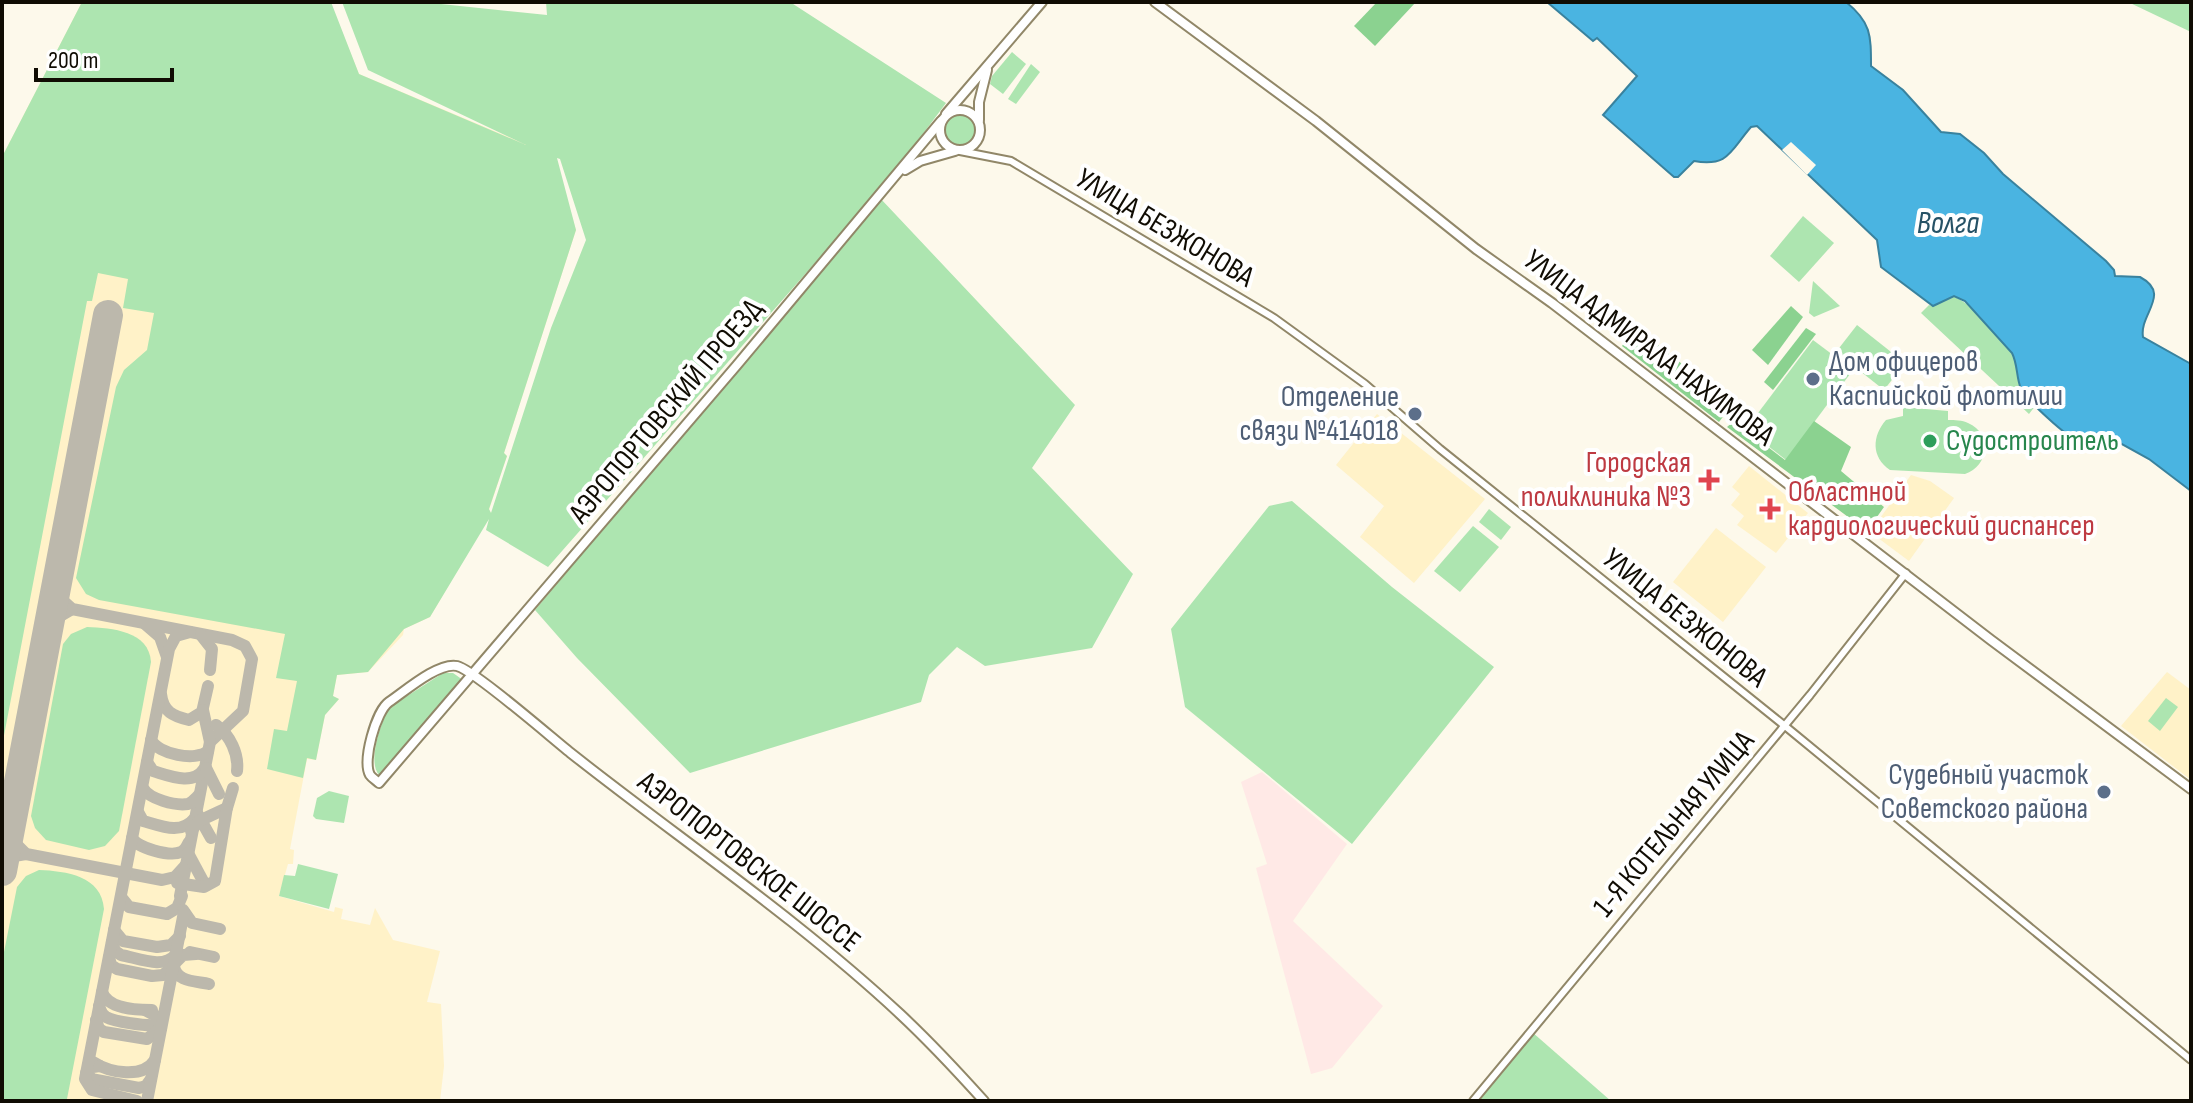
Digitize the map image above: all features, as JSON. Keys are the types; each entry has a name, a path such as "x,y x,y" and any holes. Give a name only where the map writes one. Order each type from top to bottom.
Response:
{"main road":[{"path":"895,178 920,161 973,146 978,139 980,93 991,62 1042,2"},
{"name":"УЛИЦА АДМИРАЛА НАХИМОВА","path":"1155,2 1316,121 1476,249 1552,303 2191,789"},
{"name":"АЭРОПОРТОВСКИЙ ПРОЕЗД","path":"472,675 460,667 446,666 382,708 376,719 368,762 371,776 379,783 472,675 895,178 991,62"},
{"path":"959,151 944,144 940,137 944,118 961,109 969,112 979,124"},
{"name":"АЭРОПОРТОВСКОЕ ШОССЕ","path":"472,675 824,949 899,1013 984,1101"}],"street":[{"name":"УЛИЦА БЕЗЖОНОВА","path":"959,151 1011,161 1274,318 1365,384 1440,449 1785,726 2191,1060"},
{"name":"1-Я КОТЕЛЬНАЯ УЛИЦА","path":"1473,1101 1785,726 1906,573"}],"shaded area":[{"path":"82,2 330,2 359,74 554,156 576,230 504,453 507,456 489,510 491,513 430,617 404,629 403,635 368,672 337,675 333,696 339,699 325,715 316,760 307,759 290,849 294,850 293,864 288,864 279,896 334,912 335,907 343,909 341,919 370,925 375,908 393,940 440,951 427,1002 441,1004 444,1066 440,1101 2,1101 2,157"},
{"path":"1377,414 1485,499 1414,583 1360,537 1384,506 1336,465"},
{"name":"Областной кардиологический диспансер","path":"1749,466 1808,513 1776,553 1737,525 1744,516 1731,505 1740,494 1732,487"},
{"path":"1911,475 1930,481 1954,498 1909,561 1870,532"},
{"path":"1716,528 1766,567 1723,622 1673,582"},
{"path":"2167,672 2191,690 2191,780 2121,726"},
{"path":"1262,772 1347,844 1293,921 1383,1006 1332,1068 1311,1074 1256,868 1267,864 1241,782"}],"green space":[{"path":"82,2 331,2 359,74 526,145 368,70 342,2 422,2 547,15 546,2 790,2 946,103 893,174 548,567 486,530 489,519 430,617 404,629 368,672 337,675 333,696 339,699 325,715 316,760 307,758 303,778 267,769 274,729 287,731 297,681 276,678 285,634 99,600 86,594 76,578 116,387 124,370 147,350 154,313 123,308 128,279 98,273 92,301 87,301 2,746 2,157","holes":["557,158 560,159 586,240 551,328 491,513 489,509 507,456 504,453 576,230"]},
{"path":"1377,2 1416,2 1375,46 1354,26"},
{"path":"2128,2 2191,2 2191,32"},
{"path":"1012,52 1026,64 1003,94 990,84 992,76"},
{"path":"1031,64 1040,72 1016,104 1008,99"},
{"path":"960,114 971,119 976,130 971,141 960,146 949,141 944,130 949,119"},
{"path":"880,198 1075,405 1032,468 1133,574 1092,648 985,666 957,647 929,675 921,702 690,773 577,658 535,610"},
{"path":"1803,216 1834,243 1799,282 1770,256"},
{"path":"1813,281 1840,306 1814,317 1809,313"},
{"path":"1951,296 1977,313 2012,353 2025,390 2036,405 2029,414 1921,313 1929,305 1933,306"},
{"path":"1791,306 1803,317 1768,365 1752,350"},
{"path":"1857,325 1905,363 1884,390 1836,352"},
{"path":"1635,327 1700,378 1699,387 1728,410 1719,422 1622,346"},
{"path":"1806,328 1816,334 1773,390 1764,382"},
{"path":"1813,340 1853,370 1786,460 1746,429"},
{"name":"Судостроитель","path":"1903,407 1948,411 1948,420 1963,421 1976,428 1985,450 1979,464 1965,474 1890,470 1879,459 1876,439 1886,420 1903,416"},
{"path":"1734,421 1785,460 1814,421 1851,447 1841,471 1884,507 1867,531 1727,427"},
{"path":"1292,501 1392,587 1494,667 1352,844 1185,707 1171,629 1269,506"},
{"path":"1489,509 1511,527 1501,540 1479,522"},
{"path":"1473,526 1499,547 1460,592 1434,571"},
{"path":"87,627 128,633 144,644 151,662 119,831 105,846 89,850 46,840 35,828 31,816 63,644 71,634"},
{"path":"443,673 453,673 463,680 384,774 379,775 374,762 376,745 390,707"},
{"path":"2166,698 2178,707 2160,731 2148,721"},
{"path":"329,791 349,796 344,823 313,816 317,798"},
{"path":"298,864 338,874 329,909 279,896 284,875 295,876"},
{"path":"39,870 71,874 90,882 102,898 104,909 67,1099 75,1101 2,1101 2,962 17,887 26,876"},
{"path":"1532,1032 1611,1101 1477,1101"}],"water":[{"name":"Волга","path":"1547,2 1846,2 1868,30 1871,66 1903,90 1941,132 1960,134 1984,153 2003,174 2106,261 2115,276 2140,277 2149,284 2154,297 2143,337 2191,364 2191,491 2149,459 2102,433 2077,439 2057,426 2024,394 2012,353 1965,301 1954,296 1933,306 1881,267 1877,240 1757,126 1751,127 1722,159 1715,162 1694,161 1678,177 1674,177 1603,115 1637,76 1597,38 1593,41"}],"pier":[{"path":"1791,142 1816,165 1807,175 1782,150"}],"taxiway":[{"path":"57,581 61,599 72,609 232,640 245,646 252,659 243,711 210,742 180,896"},
{"path":"47,634 55,619 72,609"},
{"path":"145,624 160,637 167,657"},
{"path":"137,1101 92,1090 85,1079 169,649 176,636 190,632"},
{"path":"201,635 212,649 210,670"},
{"path":"161,694 170,712 189,720 202,712 208,686"},
{"path":"203,710 210,742"},
{"path":"216,725 232,745 237,758 237,771"},
{"path":"151,740 161,749 178,755 195,756 208,751"},
{"path":"147,762 153,771 181,778 194,777 204,769"},
{"path":"206,768 219,794"},
{"path":"143,788 156,798 176,804 188,804 199,795"},
{"path":"191,831 199,821 227,808 233,788"},
{"path":"177,883 204,887 215,881 227,807"},
{"path":"138,812 143,821 170,828 183,827 194,819"},
{"path":"197,813 211,838"},
{"path":"11,823 14,842 26,854 162,880 175,877 185,866"},
{"path":"132,838 147,848 169,853 183,851 189,842"},
{"path":"188,853 203,881"},
{"path":"2,870 14,856 26,854"},
{"path":"121,897 129,907 167,914 177,908 182,896"},
{"path":"183,910 192,923 220,929"},
{"path":"147,1101 184,912"},
{"path":"114,930 123,941 157,947 171,945 180,936"},
{"path":"112,942 115,951 121,955 143,960 165,961 176,954"},
{"path":"190,952 214,957"},
{"path":"175,963 183,955 196,954"},
{"path":"109,957 111,965 117,969 152,976 163,975 174,966 183,978 209,984"},
{"path":"102,992 116,1005 152,1010"},
{"path":"99,1006 106,1017 123,1022 156,1025 163,1017"},
{"path":"96,1020 99,1029 104,1032 147,1039 161,1028 156,1016 145,1010"},
{"path":"93,1062 108,1069 135,1072 150,1066 155,1060"},
{"path":"100,1066 86,1073 91,1079 139,1088 146,1086 151,1079"}],"runway":[{"path":"2,871 108,315"}],"place":[{"name":"Дом офицеров Каспийской флотилии","path":"1813,379"},
{"name":"Отделение связи №414018","path":"1415,414"},
{"name":"Судостроитель","path":"1930,441"},
{"name":"Городская поликлиника №3","path":"1709,480"},
{"name":"Областной кардиологический диспансер","path":"1770,509"},
{"name":"Судебный участок Советского района","path":"2104,792"}]}
